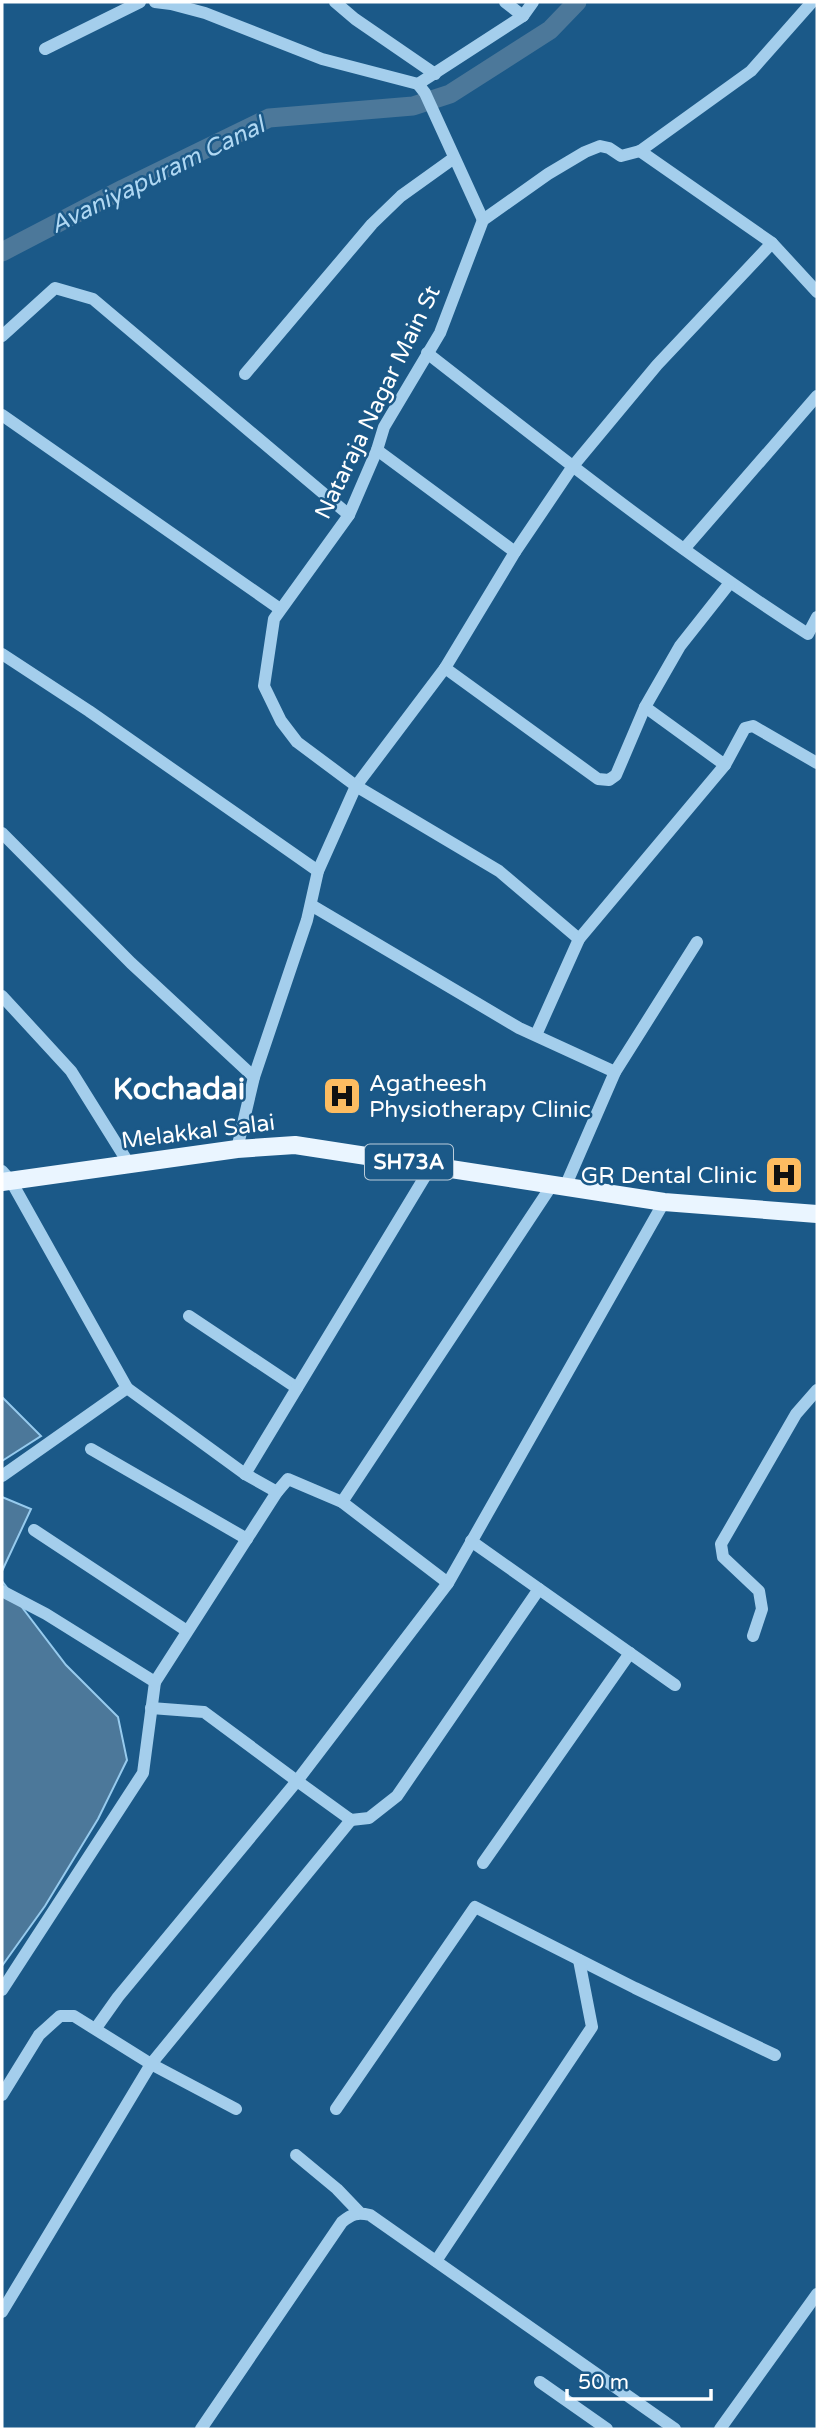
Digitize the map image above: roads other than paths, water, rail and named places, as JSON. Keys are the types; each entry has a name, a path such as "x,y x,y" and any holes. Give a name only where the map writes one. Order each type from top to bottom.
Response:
{"main road":[{"name":"Melakkal Salai","path":"5,1178 237,1149 295,1145 664,1202 817,1214"}],"street":[{"path":"45,49 140,2"},
{"path":"155,2 205,13 322,59 422,89 483,220 548,174 585,152 600,146 621,156 640,150 751,71 812,2"},
{"path":"335,2 355,19 435,74"},
{"path":"505,2 523,16"},
{"path":"422,89 435,74 523,16 533,2"},
{"path":"640,150 772,243 817,292"},
{"path":"245,374 372,224 401,197 454,158"},
{"name":"Nataraja Nagar Main St","path":"483,220 440,333 384,426 377,450 349,515 274,619 264,686 281,721 297,743 356,786 499,871 579,939"},
{"path":"237,1149 254,1077 310,905 318,871 356,786 445,668 515,552 573,466 657,365 772,243"},
{"path":"2,336 55,288 93,299 349,515"},
{"path":"427,353 729,584 808,635 817,617"},
{"path":"684,549 817,396"},
{"path":"2,415 281,609"},
{"path":"377,450 515,552"},
{"path":"445,668 598,779 609,780 616,775 645,707 680,646 729,584"},
{"path":"2,654 89,711 318,871"},
{"path":"645,707 725,765"},
{"path":"536,1035 579,939 725,765 745,728 753,726 817,763"},
{"path":"2,833 131,962 254,1077"},
{"path":"310,905 519,1028 615,1072"},
{"path":"342,1502 559,1186 615,1072 697,943"},
{"path":"2,996 71,1071 129,1164"},
{"path":"245,1474 432,1165"},
{"path":"5,1178 127,1388 245,1474 277,1492"},
{"path":"96,2028 118,1997 297,1781 448,1583 664,1202"},
{"path":"189,1316 297,1388"},
{"path":"2,1476 127,1388"},
{"path":"753,1636 762,1609 759,1591 723,1557 721,1545 796,1414 817,1390"},
{"path":"91,1449 247,1539"},
{"path":"2,1990 143,1773 155,1682 288,1479 342,1502 448,1583"},
{"path":"34,1530 187,1631"},
{"path":"471,1541 676,1685"},
{"path":"152,1708 204,1712 351,1820 369,1818 397,1796 539,1589"},
{"path":"2,1591 46,1614 155,1682"},
{"path":"483,1863 631,1653"},
{"path":"2,2312 151,2064 351,1820"},
{"path":"336,2109 475,1907 775,2055"},
{"path":"436,2261 592,2027 579,1960"},
{"path":"2,2095 39,2035 60,2016 74,2016 151,2064 236,2109"},
{"path":"296,2155 337,2189 359,2212 370,2215 675,2429"},
{"path":"201,2429 342,2222 359,2212"},
{"path":"720,2429 815,2303"},
{"path":"540,2382 607,2429"}],"water":[{"path":"2,1397 41,1436 2,1461"},
{"path":"2,1497 31,1509 2,1571"},
{"path":"2,1581 66,1665 118,1717 127,1760 98,1819 45,1906 2,1966"}],"waterway":[{"name":"Avaniyapuram Canal","path":"2,252 269,118 413,106 450,94 550,30 577,2"}],"place":[{"name":"Agatheesh Physiotherapy Clinic","path":"342,1096"},
{"name":"GR Dental Clinic","path":"784,1175"}],"district":[{"name":"Kochadai","path":"179,1089"}]}
